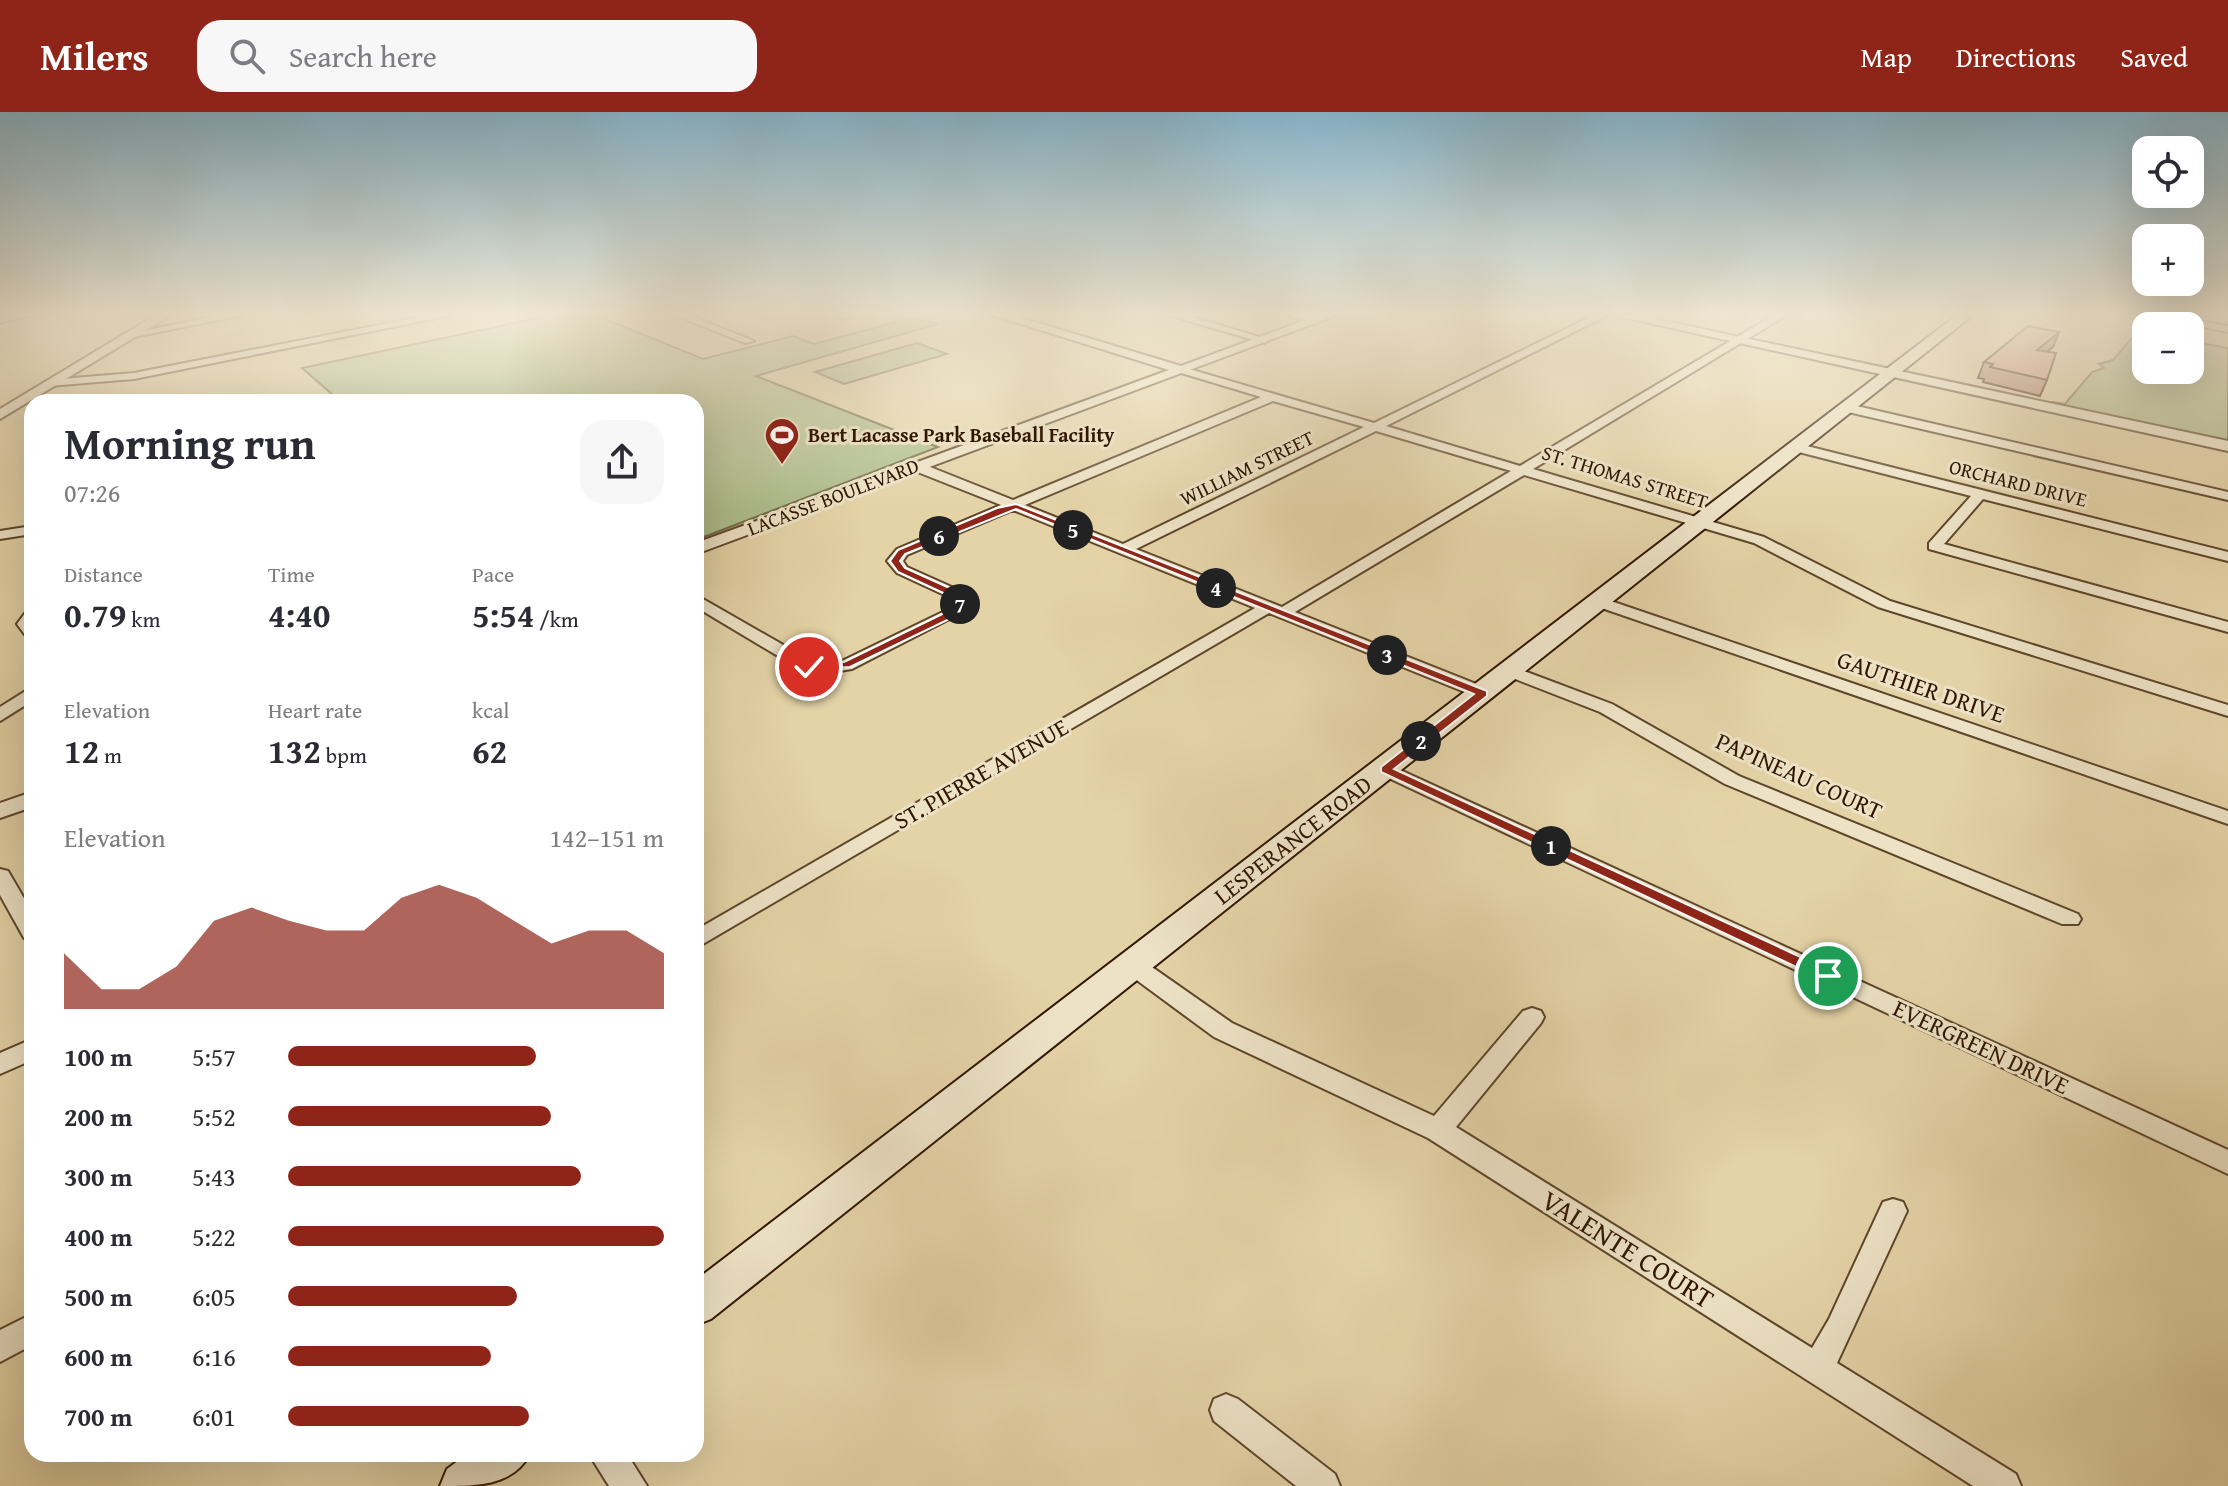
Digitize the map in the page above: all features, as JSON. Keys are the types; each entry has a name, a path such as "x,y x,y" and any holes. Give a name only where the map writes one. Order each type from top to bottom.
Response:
{"main road":[{"name":"LESPERANCE ROAD","path":"704,1299 1887,379"},
{"path":"464,1486 496,1462"}],"street":[{"path":"32,394 56,379"},
{"path":"49,383 96,379"},
{"name":"LACASSE BOULEVARD","path":"704,546 1157,379"},
{"name":"ST. THOMAS STREET","path":"1214,379 1700,522 1783,551 1850,590 1884,604 2228,711"},
{"name":"WILLIAM STREET","path":"1123,550 1472,379"},
{"name":"ST. PIERRE AVENUE","path":"704,935 1524,469 1674,379"},
{"path":"1918,379 2228,446"},
{"path":"704,605 809,667 846,665 961,609 959,596 902,570 895,561 902,552 1274,396"},
{"path":"0,415 24,399"},
{"path":"1848,408 2228,496"},
{"name":"ORCHARD DRIVE","path":"1799,448 2228,557"},
{"path":"915,466 1483,693"},
{"path":"1980,494 1934,546 2228,627"},
{"path":"0,535 24,531"},
{"name":"GAUTHIER DRIVE","path":"1599,602 2228,818"},
{"name":"PAPINEAU COURT","path":"1511,671 1606,708 1732,780 2070,919"},
{"path":"0,716 24,698"},
{"name":"EVERGREEN DRIVE","path":"1385,769 2228,1163"},
{"path":"0,811 24,802"},
{"path":"0,876 24,918"},
{"name":"VALENTE COURT","path":"1131,964 1223,1030 1438,1130 2004,1486"},
{"path":"1438,1130 1532,1017"},
{"path":"0,1064 24,1053"},
{"path":"1817,1369 1840,1329 1893,1211"},
{"path":"0,1347 24,1333"},
{"path":"1226,1410 1323,1486"},
{"path":"612,1462 630,1486"}],"green space":[{"path":"315,379 764,379 938,447 704,537 704,394 332,394"},
{"path":"832,379 861,379 844,384"},
{"path":"2086,379 2132,379 2132,384 2204,384 2204,379 2228,379 2228,444 2049,406 2052,402 2065,404"}],"place":[{"name":"Bert Lacasse Park Baseball Facility","path":"782,466"}],"route":[{"path":"809,667 846,665 961,609 959,596 902,570 895,561 902,552 1016,506 1483,693 1385,769 1828,976"}]}
